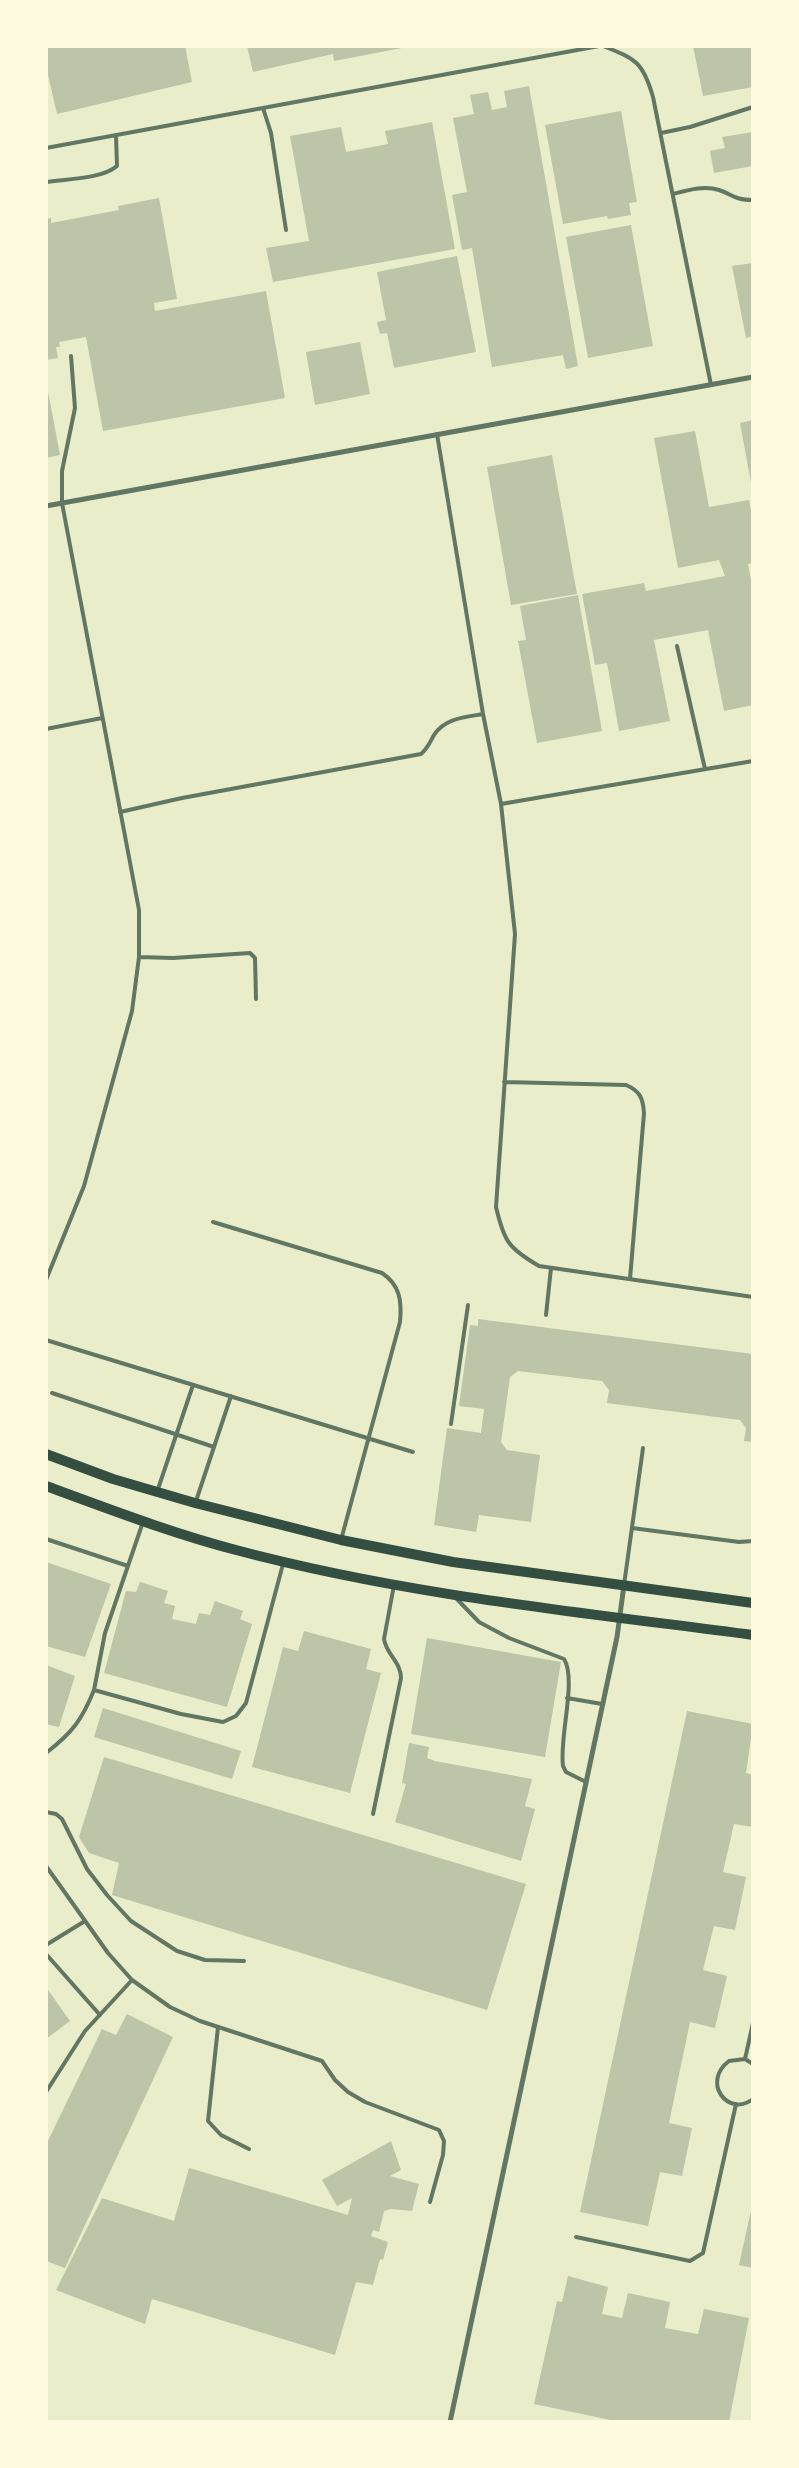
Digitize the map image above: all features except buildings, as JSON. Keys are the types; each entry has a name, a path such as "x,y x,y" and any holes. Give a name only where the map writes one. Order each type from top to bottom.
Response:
{"main road":[{"path":"46,1454 157,1492 341,1540 453,1562 753,1602"},
{"path":"46,1486 143,1522 283,1562 454,1596 753,1635"}],"street":[{"path":"46,506 753,377"},
{"path":"450,2422 621,1618 624,1585"}],"lane":[{"path":"552,54 553,46"},
{"path":"46,148 601,46 625,55 646,71 661,133 711,385"},
{"path":"661,133 690,127 753,107"},
{"path":"263,108 271,133 286,230"},
{"path":"46,182 103,174 112,170 117,166 118,159 116,136"},
{"path":"673,194 702,187 721,191 732,198 753,200"},
{"path":"46,1280 84,1186 132,1011 139,957 138,910 62,503 62,471 75,408 70,356"},
{"path":"437,434 483,714 501,804 515,934 496,1206 502,1232 515,1252 539,1266 753,1297"},
{"path":"678,646 705,769"},
{"path":"120,812 182,798 421,754 427,749 434,735 445,723 483,714"},
{"path":"46,729 102,718"},
{"path":"501,804 753,761"},
{"path":"139,957 173,958 250,953 255,958 256,998"},
{"path":"504,1082 626,1085 636,1089 643,1098 644,1113 630,1279"},
{"path":"214,1222 382,1273 390,1278 397,1288 402,1304 400,1322 367,1438 341,1540"},
{"path":"546,1315 551,1268"},
{"path":"451,1424 468,1305"},
{"path":"46,1340 413,1452"},
{"path":"157,1492 193,1384"},
{"path":"52,1393 178,1433 214,1447"},
{"path":"195,1503 231,1396"},
{"path":"624,1585 643,1448"},
{"path":"46,1753 68,1736 86,1711 94,1690 97,1663 105,1633 143,1522"},
{"path":"632,1528 739,1542 753,1541"},
{"path":"46,1539 128,1566"},
{"path":"94,1690 190,1716 223,1722 236,1716 246,1703 283,1562"},
{"path":"373,1814 401,1678 398,1664 385,1646 384,1639 394,1585"},
{"path":"454,1596 478,1622 509,1638 564,1659 569,1667 570,1676 562,1766 566,1772 586,1782"},
{"path":"567,1698 602,1704"},
{"path":"46,1812 56,1814 62,1818 87,1869 107,1895 132,1921 176,1951 205,1960 244,1960"},
{"path":"46,1866 108,1953 132,1980 170,2007 218,2027 322,2061 335,2080 348,2092 365,2102 439,2130 444,2141 443,2155 430,2202"},
{"path":"46,1946 85,1920"},
{"path":"46,1954 100,2015"},
{"path":"46,2092 86,2031 132,1980"},
{"path":"745,2059 753,2023"},
{"path":"218,2027 208,2122 221,2136 249,2149"},
{"path":"753,2064 745,2059 729,2061 722,2066 716,2080 720,2095 726,2100 742,2104 753,2099"},
{"path":"576,2237 690,2261 700,2257 703,2253 736,2104"}]}
